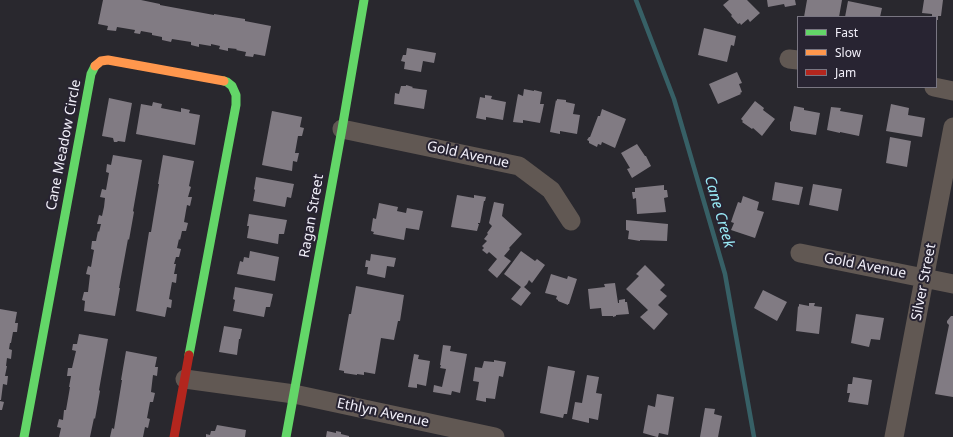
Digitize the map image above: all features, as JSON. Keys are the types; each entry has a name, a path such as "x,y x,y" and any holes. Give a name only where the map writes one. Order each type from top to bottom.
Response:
{"street":[{"name":"Ragan Street","path":"286,437 364,0"},
{"name":"Cane Meadow Circle","path":"24,437 91,74 95,66 101,61 108,60 227,82 232,86 236,95 236,106 174,437"},
{"path":"937,88 953,91"},
{"name":"Silver Street","path":"894,437 953,127"},
{"name":"Gold Avenue","path":"342,129 519,166 551,190 571,220"},
{"name":"Gold Avenue","path":"800,253 953,284"},
{"name":"Ethlyn Avenue","path":"185,379 294,394 491,437"}],"building":[{"path":"103,0 141,0 214,15 245,19 245,21 271,26 265,56 254,54 253,57 245,56 246,52 228,48 228,51 219,49 220,46 211,44 211,46 199,44 199,47 191,45 191,42 172,39 171,42 162,40 162,37 152,35 152,33 141,31 140,34 134,33 135,30 117,27 116,31 107,30 108,26 98,24"},
{"path":"729,0 747,0 760,13 750,22 748,19 741,25 740,23 738,24 723,5"},
{"path":"767,0 795,0 796,5 785,7 784,4 768,7"},
{"path":"807,0 842,0 839,16 804,16"},
{"path":"924,0 943,0 941,16 938,16 938,20 937,16 922,13"},
{"path":"848,1 882,8 880,16 845,16"},
{"path":"704,28 736,36 734,46 731,45 727,62 698,55"},
{"path":"407,48 436,53 434,63 423,61 421,72 404,69 405,62 401,61 403,55 406,55"},
{"path":"737,72 742,83 739,84 742,92 740,93 741,94 718,104 709,84"},
{"path":"406,85 413,87 412,88 427,90 424,109 394,104 395,93 399,94 401,86"},
{"path":"524,89 542,92 540,104 544,104 540,123 523,120 523,123 513,122 518,94 523,96"},
{"path":"485,95 492,96 491,99 506,102 503,120 486,117 486,120 476,118 480,97 485,98"},
{"path":"109,98 132,103 125,142 114,142 113,138 102,136"},
{"path":"557,99 566,100 566,102 575,104 573,114 580,115 577,134 560,131 560,134 550,132"},
{"path":"755,101 764,108 763,110 775,119 762,136 753,128 752,129 742,122 743,121 741,119"},
{"path":"153,102 162,104 161,108 181,112 181,108 190,110 189,113 200,115 195,145 136,134 141,104 152,106"},
{"path":"891,104 909,108 908,115 925,118 922,137 886,131"},
{"path":"794,106 804,108 804,110 820,113 816,135 790,130 790,122"},
{"path":"831,107 841,108 840,111 863,115 859,136 827,130"},
{"path":"602,109 626,119 615,148 602,142 601,145 598,144 597,147 589,143 587,140 590,137"},
{"path":"272,111 302,117 300,127 304,128 302,136 298,136 295,153 299,153 297,162 293,161 292,171 262,165"},
{"path":"890,137 911,141 907,167 886,163"},
{"path":"637,144 651,166 632,178 627,169 630,168 621,153"},
{"path":"113,155 142,160 115,316 84,311 85,301 82,300 84,292 88,292 90,275 86,274 88,266 91,267 94,250 91,249 92,241 96,241 101,224 97,224 99,215 102,216 104,207 105,198 100,197 102,189 106,190 109,173 106,172 107,164 111,165"},
{"path":"163,155 194,161 189,186 191,187 188,197 192,197 190,206 187,205 184,222 188,223 186,231 182,231 180,240 179,239 177,248 181,249 179,257 176,257 174,264 176,264 174,274 177,274 176,283 172,282 169,299 172,300 171,308 167,307 165,317 136,311 149,232 151,232"},
{"path":"256,177 294,184 291,198 287,197 285,207 253,201"},
{"path":"775,182 803,187 799,205 772,200"},
{"path":"813,184 842,189 838,211 809,205"},
{"path":"664,185 664,190 667,190 668,197 664,198 666,212 637,214 636,198 633,199 632,192 635,192 635,188"},
{"path":"457,195 474,198 474,195 486,197 477,231 451,227"},
{"path":"743,196 759,202 757,210 764,212 755,238 731,230 734,223 731,222 733,216 738,202 741,203"},
{"path":"494,202 504,204 502,216 522,234 504,256 511,261 497,278 488,270 497,259 489,252 487,254 482,250 484,248 482,246 487,241 484,239 492,226 489,223"},
{"path":"379,203 398,207 397,211 406,213 407,208 423,211 419,230 406,228 404,240 373,234 374,232 371,231 373,218 376,219"},
{"path":"249,214 287,220 284,234 279,234 278,244 247,238"},
{"path":"626,220 668,224 667,241 640,241 628,239 629,231 626,230"},
{"path":"250,251 279,257 275,281 237,274 240,261 243,262 244,257 249,258"},
{"path":"521,251 535,261 537,259 545,265 532,283 529,280 524,287 531,293 521,306 511,299 521,287 504,274"},
{"path":"371,254 396,258 394,267 387,266 385,278 367,274 368,267 365,267 366,260 370,261"},
{"path":"645,265 665,285 660,290 667,296 658,305 668,314 654,330 640,317 648,310 626,289 639,276 636,274"},
{"path":"551,274 567,279 568,276 577,279 568,305 558,301 556,299 557,296 545,293"},
{"path":"615,283 618,303 619,300 625,299 629,314 616,315 613,317 602,316 601,308 590,309 588,289 605,287 604,284"},
{"path":"356,286 404,295 400,321 398,321 394,340 381,338 375,374 364,372 364,375 357,375 344,373 344,371 339,370 349,314 351,314"},
{"path":"235,287 273,294 270,307 266,307 264,317 233,311"},
{"path":"763,290 787,302 777,321 754,308"},
{"path":"809,303 815,303 814,306 822,307 819,334 796,331 798,306 799,307 799,304 809,306"},
{"path":"0,309 17,312 15,323 18,323 17,332 13,332 10,343 9,349 12,350 11,359 7,358 5,376 8,376 7,385 3,384 1,400 0,400"},
{"path":"856,314 884,318 880,340 871,339 869,347 851,343"},
{"path":"951,316 953,316 953,397 935,394 949,325 947,321"},
{"path":"224,326 242,329 237,355 219,352"},
{"path":"79,334 108,339 95,419 94,418 90,437 59,437 61,428 57,427 59,419 63,420 70,387 71,376 67,376 68,368 72,368 76,351 72,350 73,344 77,344"},
{"path":"443,345 451,346 450,351 467,354 460,393 452,391 451,395 433,392 434,385 442,387 446,369 440,368"},
{"path":"126,351 157,357 155,367 158,367 157,376 153,375 151,392 155,393 153,402 150,402 147,418 150,419 148,428 145,427 143,437 110,437 112,428 114,429"},
{"path":"414,354 419,355 418,359 430,361 426,386 417,384 417,388 408,387"},
{"path":"494,360 506,362 503,377 499,376 495,399 486,398 486,402 476,400 479,382 473,381 475,367 482,368 484,361 494,362"},
{"path":"548,366 575,371 567,414 564,414 563,418 540,413"},
{"path":"587,375 599,377 596,393 602,394 598,420 589,418 589,423 572,419 575,402 582,403"},
{"path":"853,377 872,380 868,405 848,402 850,393 847,393 848,384 852,384"},
{"path":"657,394 674,397 668,435 659,433 658,437 643,433 648,405 655,407"},
{"path":"0,401 4,402 2,410 0,410"},
{"path":"705,408 715,409 714,414 722,416 718,437 700,437"},
{"path":"217,425 246,430 245,437 206,437 206,434 210,435 211,431 215,431"},
{"path":"327,431 336,433 336,431 341,432 341,434 349,437 326,437"}],"waterway":[{"name":"Cane Creek","path":"636,0 674,99 725,274 754,437"}],"traffic: fast":[{"path":"286,437 364,0"},
{"path":"24,437 91,74 95,66"},
{"path":"189,355 236,105 236,95 232,86 224,81"}],"traffic: slow":[{"path":"95,66 101,61 108,60 224,81"}],"traffic: jam":[{"path":"174,437 189,355"}]}
